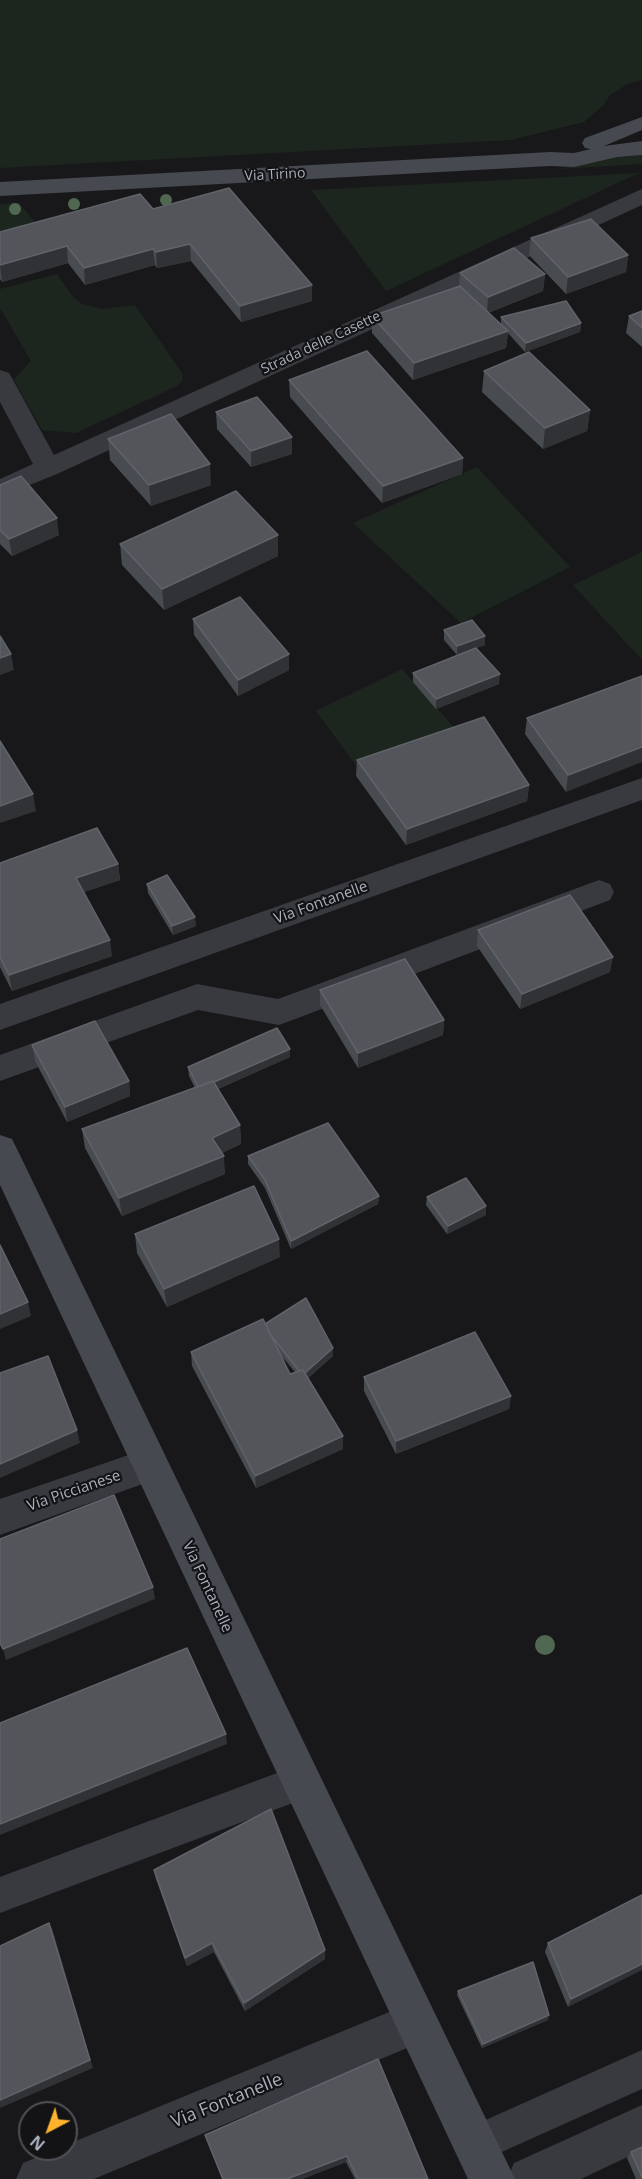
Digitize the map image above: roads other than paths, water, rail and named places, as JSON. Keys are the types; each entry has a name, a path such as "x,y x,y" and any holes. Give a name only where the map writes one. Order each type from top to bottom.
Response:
{"street":[{"name":"Via Tirino","path":"550,159 642,122"},
{"name":"Via Tirino","path":"0,189 550,159 574,160 617,150 642,148"},
{"name":"Strada delle Casette","path":"0,489 642,196"},
{"path":"0,378 48,468"},
{"name":"Via Fontanelle","path":"0,1017 642,789"},
{"path":"0,1068 197,997 279,1012 599,892"},
{"name":"Via Fontanelle","path":"0,1149 492,2179"},
{"name":"Via Piccianese","path":"0,1517 149,1465"},
{"name":"Via Fontanelle","path":"39,2179 416,2023"},
{"path":"530,2179 642,2127"}],"lane":[{"path":"0,1895 301,1782"},
{"path":"475,2145 642,2069"}]}
